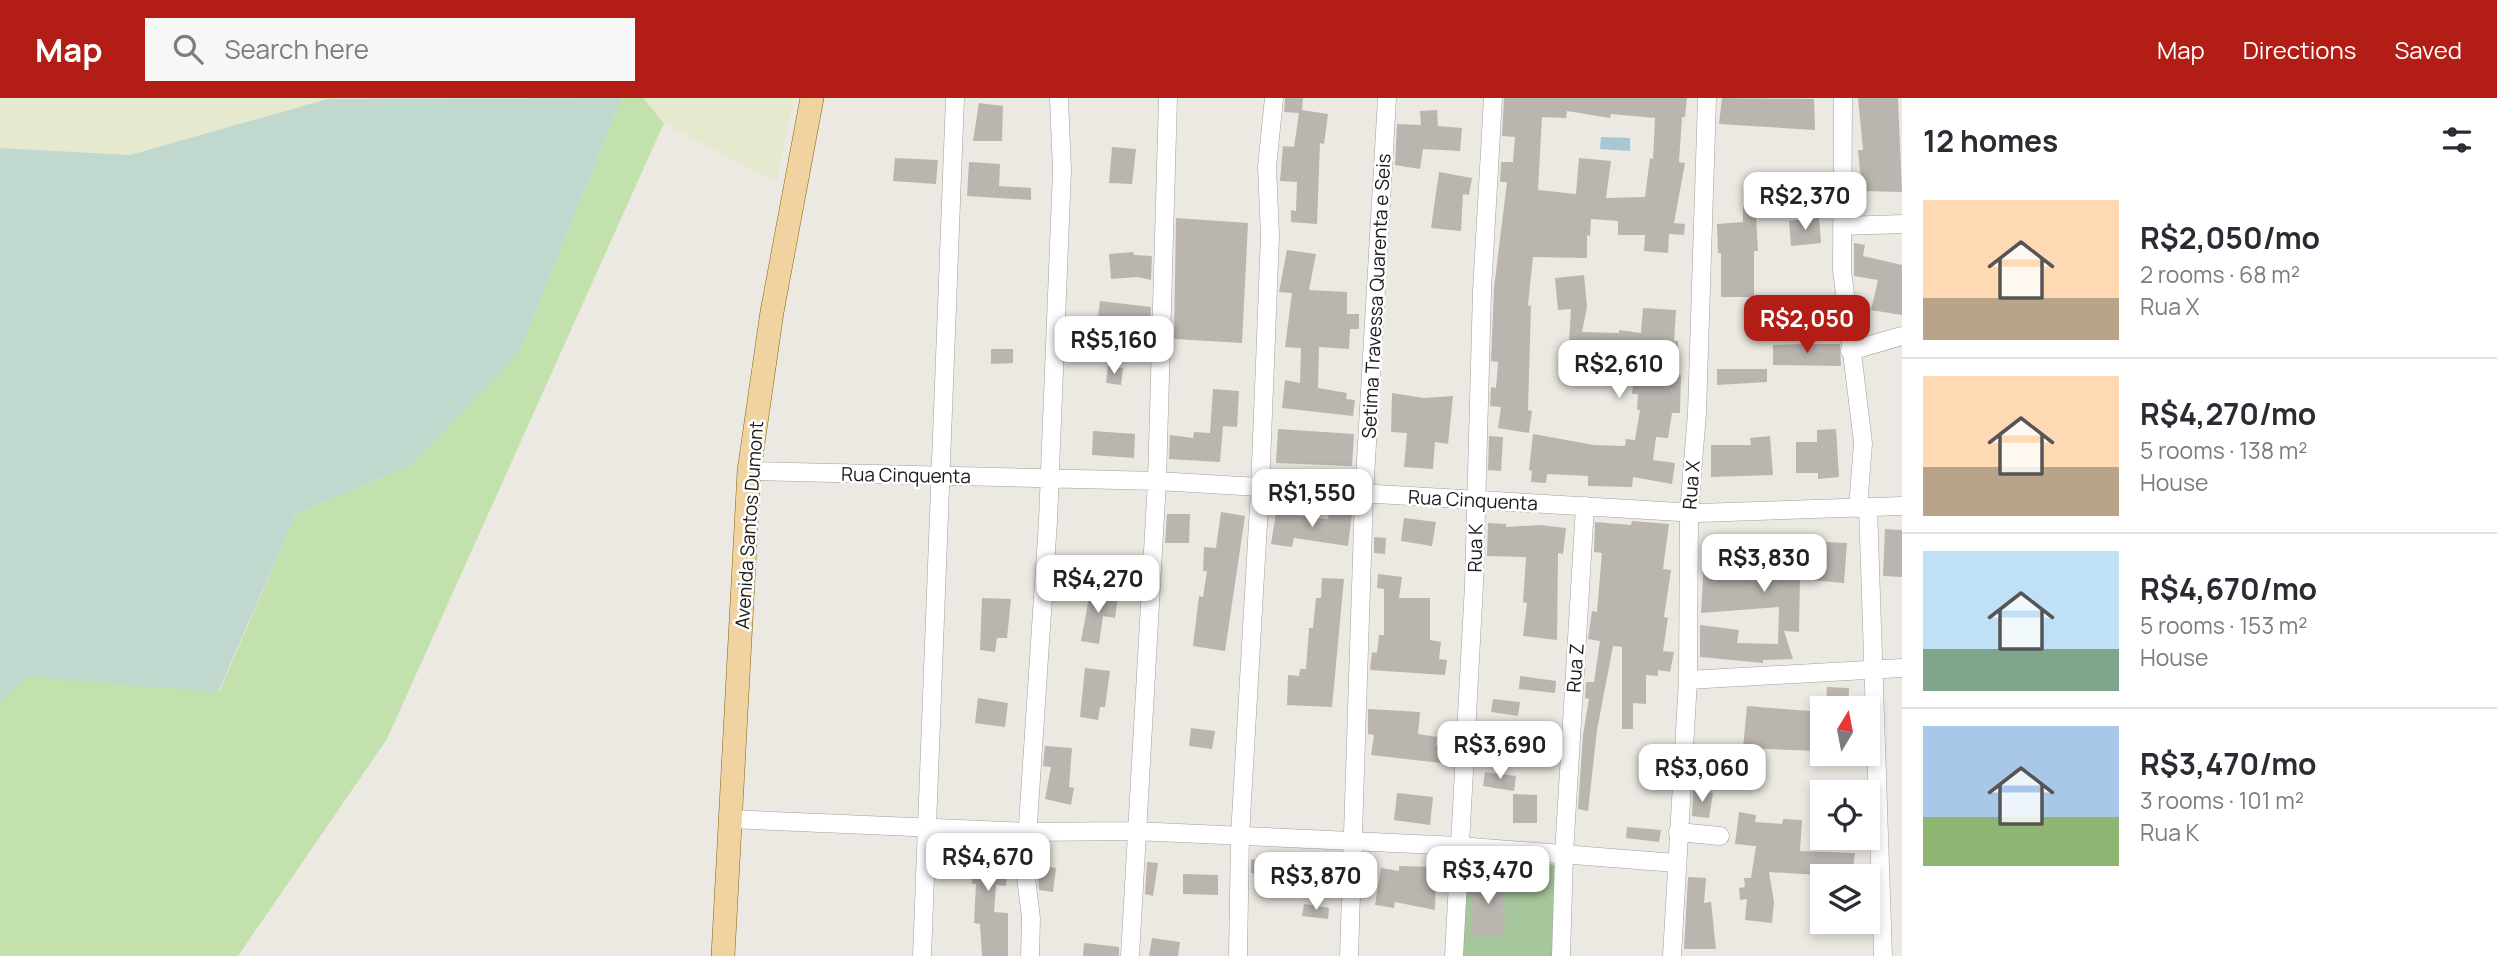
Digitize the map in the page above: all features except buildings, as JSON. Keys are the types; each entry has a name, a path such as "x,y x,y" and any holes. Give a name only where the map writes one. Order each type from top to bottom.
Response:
{"main road":[{"name":"Avenida Santos Dumont","path":"723,956 749,471 772,312 811,98"}],"street":[{"path":"922,956 956,98"},
{"path":"1030,956 1031,918 1025,881 1049,479 1062,170 1059,98"},
{"path":"1130,956 1135,831 1157,481 1168,98"},
{"path":"1238,956 1240,836 1260,489 1270,236 1267,167 1274,98"},
{"name":"Setima Travessa Quarenta e Seis","path":"1349,956 1364,495 1387,98"},
{"name":"Rua K","path":"1454,956 1458,846 1470,681 1482,291 1493,98"},
{"name":"Rua X","path":"1672,956 1688,680 1689,512 1697,413 1707,98"},
{"path":"1843,98 1842,270 1863,443 1863,508 1875,670 1883,956"},
{"path":"1842,226 1902,224"},
{"path":"1850,351 1902,336"},
{"name":"Rua Cinquenta","path":"749,471 1157,481 1689,512 1902,506"},
{"name":"Rua Z","path":"1561,956 1564,854 1585,506"},
{"path":"1688,680 1902,668"},
{"path":"730,819 1028,832 1135,831 1458,846 1676,863"},
{"path":"1678,832 1720,836"}],"green space":[{"path":"0,98 348,98 328,99 130,155 0,148"},
{"path":"622,98 643,98 664,123 387,739 238,956 0,956 0,701 28,676 219,692 296,514 412,464 519,353"},
{"path":"622,98 519,353 412,464 296,514 218,692 28,677 0,701 0,148 130,155 328,99"},
{"path":"643,98 794,98 776,182 664,123"},
{"path":"1462,855 1556,865 1552,956 1459,956"}],"water":[{"path":"1601,137 1630,138 1630,151 1600,149"}]}
